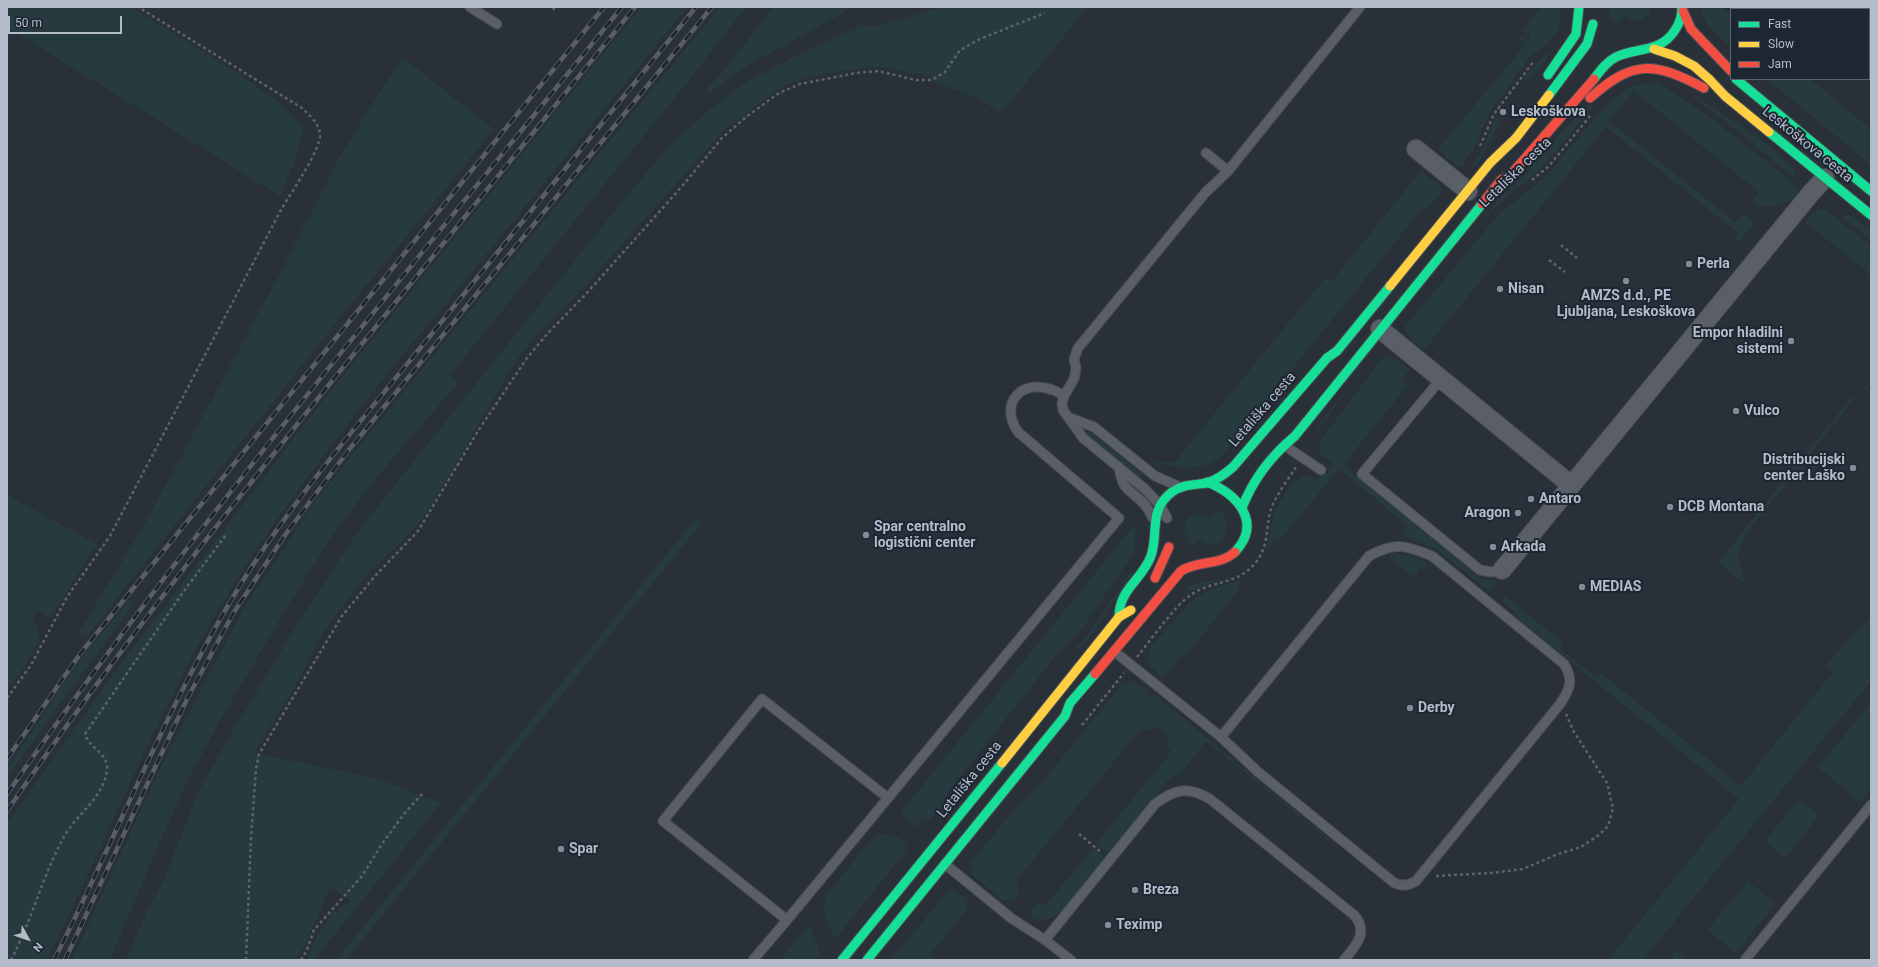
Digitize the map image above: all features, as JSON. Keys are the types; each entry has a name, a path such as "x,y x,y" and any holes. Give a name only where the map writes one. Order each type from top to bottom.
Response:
{"main road":[{"path":"1542,84 1576,34 1579,7"},
{"path":"1682,9 1691,30 1726,63 1730,69"},
{"name":"Letališka cesta","path":"1242,508 1252,484 1278,449 1295,436 1501,180 1513,172 1609,61 1626,54 1654,49 1678,33 1682,9"},
{"name":"Letališka cesta","path":"1591,11 1593,24 1601,36"},
{"path":"1671,20 1678,33"},
{"name":"Letališka cesta","path":"1118,617 1121,600 1150,557 1154,543 1154,520 1160,505 1170,494 1181,487 1193,483 1207,482 1217,479 1232,467 1327,358 1337,351 1490,163 1516,138 1578,58 1587,44 1593,24"},
{"path":"1615,48 1626,54"},
{"name":"Leskoškova cesta","path":"1654,49 1682,58 1714,83 1725,96 1871,215"},
{"path":"1709,62 1730,76"},
{"name":"Leskoškova cesta","path":"1564,112 1580,108 1616,76 1628,71 1646,68 1666,70 1680,75 1708,90 1725,96"},
{"name":"Leskoškova cesta","path":"1737,80 1871,191"},
{"name":"Letališka cesta","path":"1490,163 1507,133"},
{"name":"Letališka cesta","path":"1501,180 1506,166 1526,143"},
{"name":"Letališka cesta","path":"1279,429 1333,361 1337,351"},
{"name":"Letališka cesta","path":"1290,454 1295,436"},
{"path":"1065,716 1070,703 1170,584 1187,567 1194,563 1213,562 1226,559 1236,551 1243,541 1245,530 1242,508 1227,488 1207,482"},
{"path":"1211,496 1227,488"},
{"path":"1166,523 1174,507"},
{"path":"1148,587 1172,550 1187,567 1202,575"},
{"path":"867,960 1065,716 1077,708 1178,590"},
{"name":"Letališka cesta","path":"842,960 1066,684 1118,617 1132,608 1136,603"}],"street":[{"path":"1416,149 1468,191"},
{"path":"1502,570 1811,193 1825,178"},
{"path":"1380,329 1571,485"}],"lane":[{"path":"470,7 497,24"},
{"path":"1166,523 1160,505 1145,489 1083,438 1063,410 1062,404 1064,396 1074,379 1076,368 1074,359 1078,348 1205,193 1228,171 1360,7"},
{"path":"1206,153 1228,171"},
{"path":"1441,379 1362,474 1480,570 1491,572 1502,570"},
{"path":"753,960 1119,518 1018,432 1013,424 1010,412 1011,403 1015,396 1024,390 1032,388 1053,389 1064,396"},
{"path":"1070,418 1094,427 1155,476 1165,482 1181,487"},
{"path":"1290,454 1321,470"},
{"path":"1119,467 1124,485 1138,497 1150,511 1154,520"},
{"path":"1120,656 1221,737 1257,772 1393,882 1398,885 1405,886 1416,881 1560,704 1570,685 1569,673 1564,664 1432,556 1413,549 1402,547 1385,548 1369,556 1221,737"},
{"path":"787,920 663,821 762,699 888,798"},
{"path":"1045,940 1155,804 1164,796 1173,792 1187,790 1210,799 1354,914 1360,923 1361,936 1344,960"},
{"path":"1745,960 1871,805"},
{"path":"945,864 1011,918 1045,940 1071,960"}],"path":[{"path":"7,698 31,666 67,597 110,536 282,208 311,160 320,138 320,131 315,121 302,108 138,7"},
{"path":"246,960 251,838 256,769 259,754 342,616 375,576 418,531 478,432 527,358 548,333 586,294 684,184 722,138 746,117 780,93 800,84 856,73 878,71 916,80 932,80 945,72 960,50 980,38 1045,13"},
{"path":"1478,151 1498,108 1535,59"},
{"path":"1498,108 1505,114"},
{"name":"Letališka cesta","path":"1531,181 1549,166 1592,114"},
{"path":"1561,245 1577,258"},
{"path":"1549,260 1565,272"},
{"path":"1268,529 1274,502 1290,477"},
{"path":"1268,498 1274,502"},
{"path":"11,960 65,834 87,809 105,778 107,770 106,759 87,739 85,734 184,591 226,535"},
{"path":"1143,650 1187,598 1203,589 1223,583"},
{"path":"1421,874 1440,877 1523,869 1581,846 1608,826 1613,808 1607,783 1574,732 1560,704"},
{"path":"301,960 306,952 314,930 362,876 399,820 423,793"},
{"path":"1079,834 1110,859"}],"green space":[{"path":"7,7 131,7 227,66 278,101 300,122 304,130 294,163 280,196 7,27"},
{"path":"641,7 687,7 382,380 294,496 239,576 211,622 161,717 47,960 7,960 7,824 116,670 324,399"},
{"path":"720,7 746,7 689,80 450,375 459,382 376,478 332,536 286,609 223,715 187,782 154,855 110,960 72,960 163,762 243,610 312,506 368,435"},
{"path":"773,7 854,7 749,65 709,93 706,89 730,63"},
{"path":"945,7 1088,7 1001,113 979,99 935,82 927,74 912,74 886,67 869,67 816,75 783,86 724,130 570,303 532,340 515,362 426,514 399,545 380,561 358,585 324,631 301,676 254,753 376,778 441,803 314,960 306,960 319,933 332,913 351,901 330,888 303,949 295,960 126,960 147,911 164,880 196,797 225,744 300,620 354,537 629,193 674,141 712,108 748,81 803,52 863,25 869,27"},
{"path":"1541,7 1561,7 1558,31 1549,42 1529,58 1489,114 1474,147 1462,166 1457,166 1438,149 1525,45 1519,40 1519,34 1528,41 1531,37 1522,30"},
{"path":"1609,7 1651,8 1650,13 1644,19 1633,20 1625,16 1617,25 1611,17"},
{"path":"1699,7 1721,7 1730,14 1730,46 1708,26"},
{"path":"1554,49 1529,81 1524,78 1539,60"},
{"path":"402,57 494,129 343,314 87,636 78,633 142,529 283,268 337,161"},
{"path":"1768,80 1811,80 1871,129 1871,165"},
{"path":"1658,83 1705,113 1792,182 1796,187 1797,192 1794,196 1784,204 1775,206 1766,205 1764,208 1752,201 1759,192 1634,91 1609,121 1735,222 1742,213 1755,223 1740,241 1736,240 1737,232 1606,127 1424,350 1410,339 1404,328 1498,215 1545,177 1597,116 1616,97 1632,86"},
{"path":"1694,95 1763,141 1788,163 1796,173 1795,176 1793,177 1729,124 1693,97"},
{"path":"1590,104 1595,106 1539,171 1505,198 1479,225 1497,201 1523,176 1566,127"},
{"path":"1496,118 1501,121 1481,159 1473,169 1471,167 1481,152"},
{"path":"1421,171 1441,186 1442,192 1434,202 1419,213 1296,364 1286,383 1221,456 1217,460 1207,465 1196,467 1177,467 1156,465 1151,463 1153,460 1157,463 1175,462 1324,279 1332,281"},
{"path":"1818,209 1826,210 1871,246 1871,275 1805,222"},
{"path":"1848,214 1871,230 1871,240 1842,217"},
{"path":"1384,356 1388,356 1401,362 1410,370 1402,379 1408,385 1343,465 1481,579 1494,580 1498,583 1490,592 1436,549 1409,539 1402,533 1408,526 1339,469 1279,541 1274,541 1271,545 1267,545 1275,511 1293,481 1299,480 1302,476 1310,476 1316,480 1320,476 1327,474 1333,463 1318,454 1321,450 1320,441"},
{"path":"1371,358 1314,435 1318,425"},
{"path":"1871,382 1871,386 1859,393 1744,536 1738,555 1744,580 1742,582 1718,562 1849,400"},
{"path":"1089,431 1142,474 1139,478 1086,434"},
{"path":"7,495 97,544 50,618 37,610 33,618 38,628 39,639 34,651 7,690"},
{"path":"1219,510 1227,524 1227,531 1224,537 1220,542 1215,544 1208,543 1200,539 1192,548 1185,534 1184,528 1188,519 1192,516 1201,515 1211,519"},
{"path":"695,519 701,524 346,960 336,960"},
{"path":"1135,524 1135,547 1133,554 1079,633 1061,649 948,792 944,804 928,822 924,819 915,827 900,813"},
{"path":"1390,554 1409,556 1419,560 1426,564 1426,571 1421,568 1414,577 1390,558"},
{"path":"1132,570 1134,572 1085,644 1076,651 1075,647 1084,640"},
{"path":"1226,578 1191,591 1188,591 1187,588 1199,582"},
{"path":"1239,580 1241,583 1237,587 1238,591 1184,658 1181,656 1163,678 1147,663 1150,659 1148,653 1150,648 1195,598 1212,589"},
{"path":"1505,596 1564,643 1560,649 1597,678 1601,673 1741,786 1833,672 1826,666 1857,628 1860,629 1871,615 1871,681 1643,960 1608,960 1739,799 1515,616 1517,614 1501,601"},
{"path":"129,600 134,603 7,777 7,769 76,665"},
{"path":"1130,681 1148,690 1147,693 1152,697 1154,694 1333,842 1328,840 1206,741 1182,772 1166,782 1108,853 1096,844 1171,752 1167,745 1169,736 1157,726 1151,730 1141,729 1016,881 1019,892 1015,899 1013,901 1002,900 969,872 972,868 971,862 1017,806 1038,787 1120,687 1126,685"},
{"path":"1871,703 1871,789 1860,802 1818,767"},
{"path":"1799,799 1819,816 1785,858 1765,841"},
{"path":"885,834 903,841 906,851 836,938 834,938 824,912 825,897 869,842 876,837"},
{"path":"1093,848 1105,858 1061,912 1045,920 1034,919 1031,913 1032,908 1039,904 1046,905"},
{"path":"1748,881 1776,904 1735,953 1707,930"},
{"path":"950,889 955,890 968,900 964,905 968,909 930,955 936,960 891,960"},
{"path":"809,924 820,951 815,960 780,960"},
{"path":"1676,951 1687,960 1669,960"}],"railway":[{"path":"7,759 80,654 604,7"},
{"path":"7,794 79,692 307,394 622,7"},
{"path":"7,811 51,747 190,560 334,378 635,7"},
{"path":"54,960 170,714 221,618 269,541 334,454 696,7"},
{"path":"65,960 188,697 234,612 285,535 348,451 712,7"}],"traffic: fast":[{"path":"1548,75 1576,34 1579,7"},
{"path":"1594,79 1612,59 1663,43 1677,27 1681,16 1682,7"},
{"path":"1549,95 1587,44 1593,24"},
{"path":"1737,80 1871,191"},
{"path":"1769,132 1871,215"},
{"path":"1242,508 1246,497 1257,478 1271,460 1295,436 1482,204"},
{"path":"1119,617 1123,599 1151,556 1157,514 1165,499 1176,489 1189,485 1207,483 1224,474 1233,467 1327,358 1337,351 1390,286"},
{"path":"1207,482 1228,494 1243,510 1247,530 1243,541 1235,552"},
{"path":"867,960 1065,716 1070,703 1095,674"},
{"path":"842,960 1002,763"}],"traffic: slow":[{"path":"1654,49 1675,56 1694,66 1725,96 1769,132"},
{"path":"1390,286 1490,163 1516,138 1549,95"},
{"path":"1002,763 1119,617 1131,610"}],"traffic: jam":[{"path":"1683,11 1691,29 1730,70"},
{"path":"1590,98 1605,85 1619,76 1632,71 1645,69 1658,69 1671,73 1704,88"},
{"path":"1482,204 1501,180 1513,172 1594,79"},
{"path":"1155,578 1169,547"},
{"path":"1095,674 1181,571 1194,565 1223,559 1235,552"}],"place":[{"name":"Leskoškova","path":"1503,112"},
{"name":"Perla","path":"1689,264"},
{"name":"AMZS d.d., PE Ljubljana, Leskoškova","path":"1626,281"},
{"name":"Nisan","path":"1500,289"},
{"name":"Empor hladilni sistemi","path":"1791,341"},
{"name":"Vulco","path":"1736,411"},
{"name":"Distribucijski center Laško","path":"1853,468"},
{"name":"Antaro","path":"1531,499"},
{"name":"DCB Montana","path":"1670,507"},
{"name":"Aragon","path":"1518,513"},
{"name":"Spar centralno logistični center","path":"866,535"},
{"name":"Arkada","path":"1493,547"},
{"name":"MEDIAS","path":"1582,587"},
{"name":"Derby","path":"1410,708"},
{"name":"Spar","path":"561,849"},
{"name":"Breza","path":"1135,890"},
{"name":"Teximp","path":"1108,925"}]}
